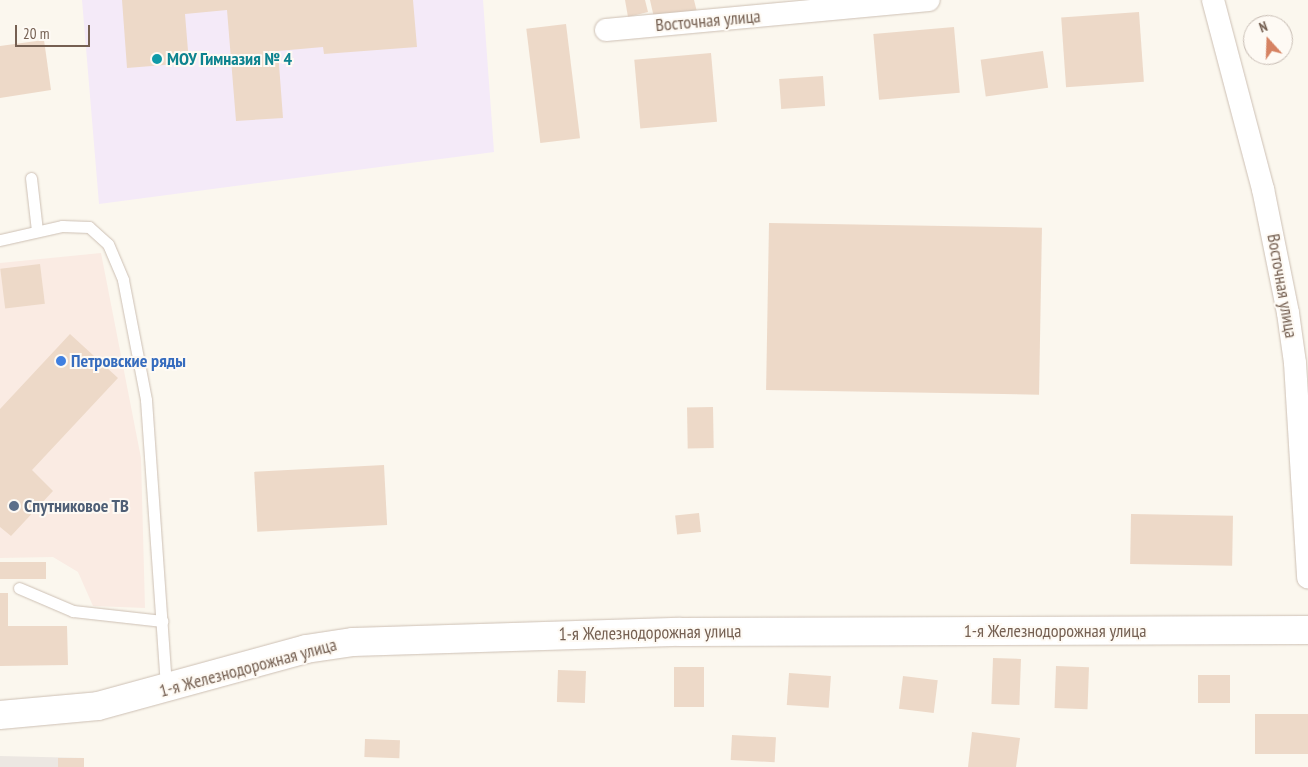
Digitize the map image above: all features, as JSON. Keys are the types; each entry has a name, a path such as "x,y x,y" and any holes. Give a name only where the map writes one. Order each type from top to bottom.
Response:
{"main road":[{"name":"1-я Железнодорожная улица","path":"0,716 68,710 167,689 306,650 353,642 680,632 1308,630"}],"street":[{"name":"Восточная улица","path":"606,30 929,0"},
{"name":"Восточная улица","path":"1213,0 1263,189 1288,313 1295,363 1308,578"}],"lane":[{"path":"31,178 37,231"},
{"path":"0,240 62,226 89,227 108,244 124,280 146,400 167,689"},
{"path":"19,588 73,611 162,621"}],"shaded area":[{"path":"82,0 483,0 494,152 99,204"},
{"name":"Петровские ряды","path":"101,253 141,458 145,608 93,606 78,572 53,557 0,558 0,263"},
{"path":"0,756 84,758 84,767 0,767"}],"building":[{"name":"МОУ Гимназия № 4","path":"122,0 413,0 417,47 324,54 323,47 278,51 283,118 236,121 227,10 185,14 189,63 127,68"},
{"path":"625,0 645,0 648,12 628,17"},
{"path":"650,0 694,0 697,12 655,22"},
{"path":"1139,12 1144,82 1066,87 1061,17"},
{"path":"566,24 580,138 540,143 526,29"},
{"path":"954,27 960,93 879,100 873,34"},
{"path":"44,40 51,90 0,98 0,46"},
{"path":"1043,51 1048,88 986,96 981,60"},
{"path":"711,53 717,122 640,128 634,60"},
{"path":"823,76 825,106 781,109 779,79"},
{"path":"769,223 1042,228 1039,395 766,390"},
{"path":"40,264 45,304 5,309 0,269"},
{"path":"70,334 118,378 32,470 53,491 11,536 0,527 0,409"},
{"path":"687,407 713,407 714,448 688,448"},
{"path":"384,465 387,525 257,532 254,472"},
{"path":"699,513 701,532 677,534 675,516"},
{"path":"1131,514 1233,516 1232,566 1130,564"},
{"path":"0,562 46,562 46,579 0,579"},
{"path":"0,593 8,593 8,626 67,626 68,665 0,666"},
{"path":"993,658 1021,659 1019,705 991,704"},
{"path":"1056,666 1089,667 1088,709 1055,708"},
{"path":"674,667 704,667 704,707 674,707"},
{"path":"558,670 586,671 585,703 557,702"},
{"path":"789,673 831,676 829,708 787,705"},
{"path":"1198,675 1230,675 1230,703 1198,703"},
{"path":"903,676 938,680 934,713 899,709"},
{"path":"1255,714 1308,714 1308,754 1255,754"},
{"path":"972,732 1020,738 1016,767 968,767"},
{"path":"732,735 776,737 775,762 731,760"},
{"path":"365,739 400,740 399,758 364,757"},
{"path":"58,758 84,758 84,767 58,767"}],"place":[{"name":"МОУ Гимназия № 4","path":"157,59"},
{"name":"Петровские ряды","path":"61,361"},
{"name":"Спутниковое ТВ","path":"14,506"}]}
